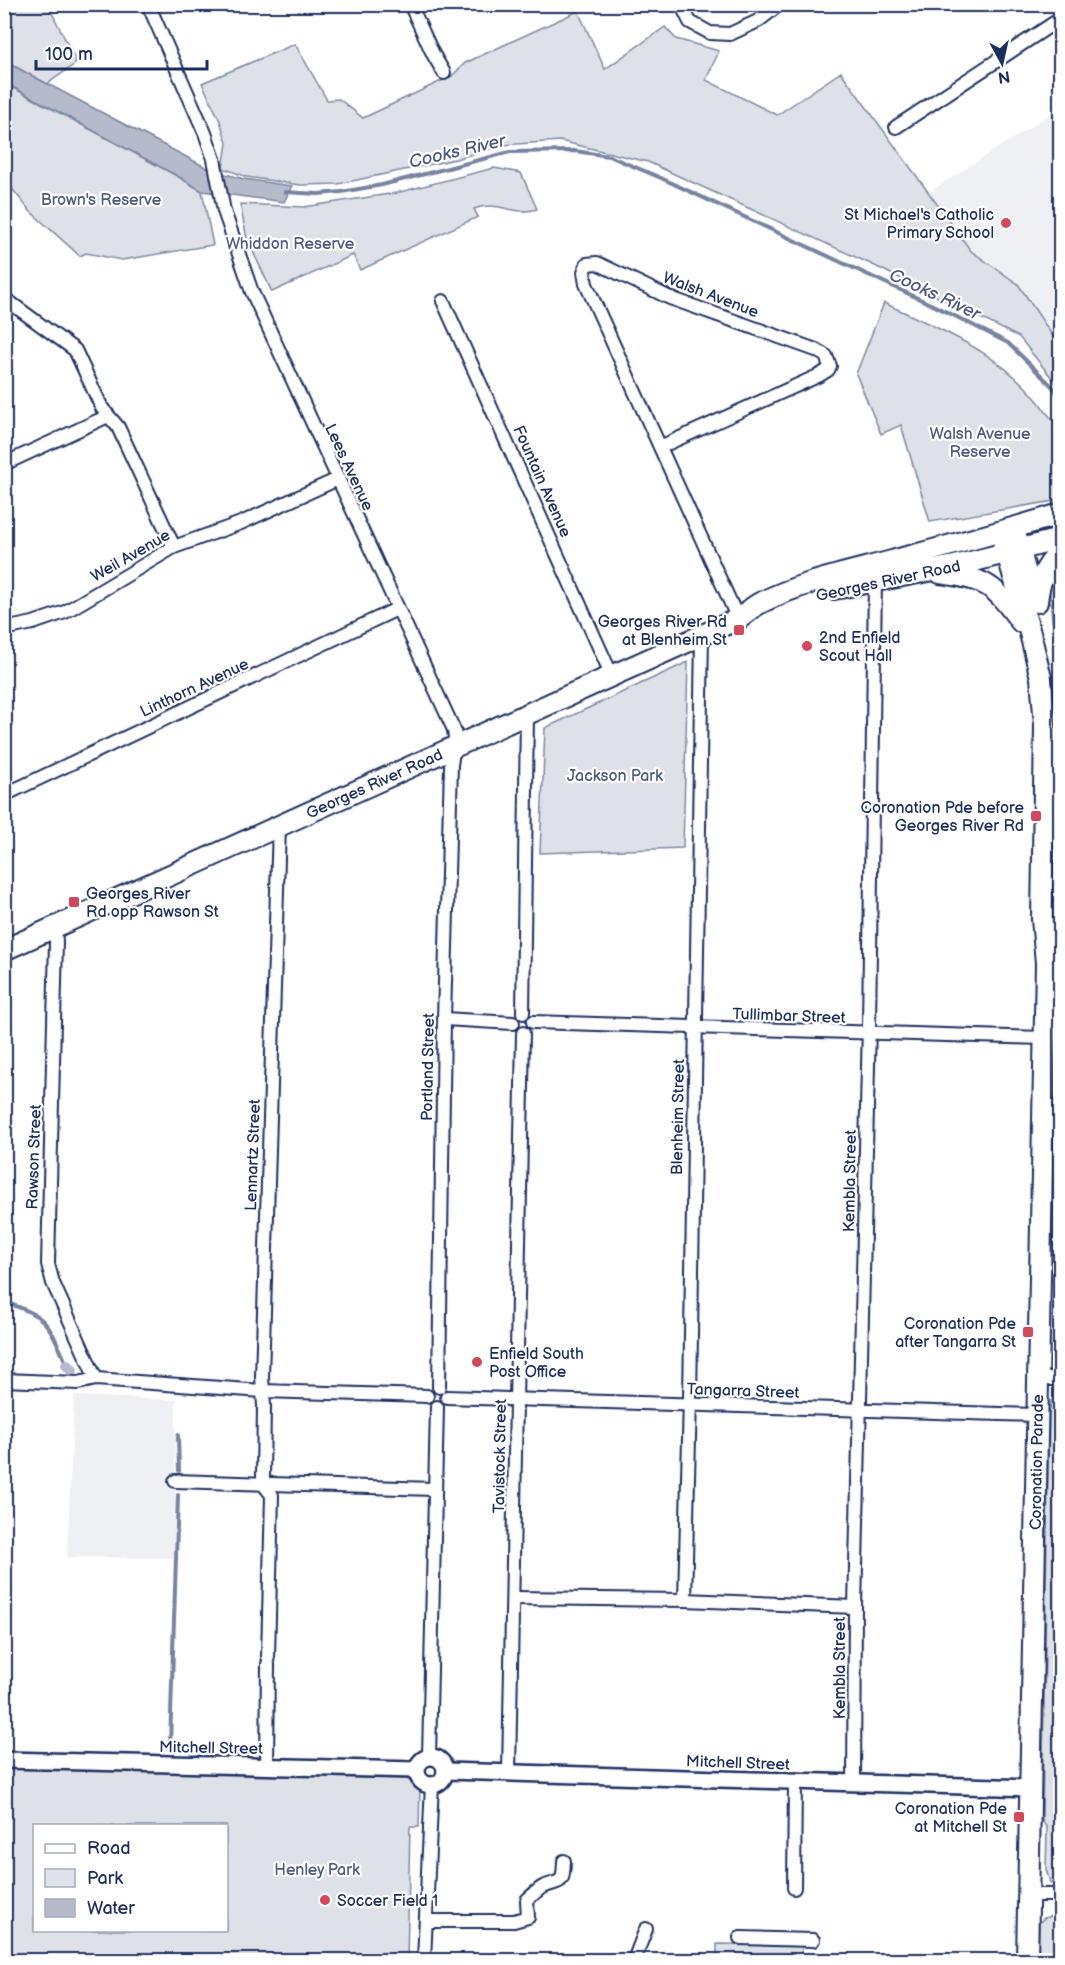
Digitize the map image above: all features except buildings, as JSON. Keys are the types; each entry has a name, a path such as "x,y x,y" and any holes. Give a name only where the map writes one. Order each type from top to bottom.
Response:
{"main road":[{"name":"Georges River Road","path":"742,617 757,604 814,580 1060,514"},
{"name":"Coronation Parade","path":"1007,530 1020,550 1052,670 1056,768 1053,964 1044,1038 1051,1124 1038,1379 1027,1960"},
{"name":"Georges River Road","path":"4,950 742,617 848,585 956,566 1060,539"},
{"name":"Coronation Parade","path":"1020,550 1030,633 1041,678 1045,725 1042,919 1053,964"},
{"path":"1036,610 1045,569 1060,552"},
{"path":"922,572 970,578 992,587 1002,596 1030,633"}],"street":[{"name":"Lees Avenue","path":"148,4 205,133 230,232 252,292 453,729 455,738 453,747"},
{"path":"681,4 690,22 710,33 730,34 758,21 780,4"},
{"path":"410,5 444,73"},
{"path":"896,127 1060,19"},
{"name":"Walsh Avenue","path":"660,447 820,375 830,366 826,356 816,350 670,298 597,263 587,264 584,272 586,284 660,447 742,617"},
{"path":"4,298 75,350 102,408 118,427 174,547"},
{"name":"Fountain Avenue","path":"443,301 612,676"},
{"path":"4,464 108,416"},
{"name":"Weil Avenue","path":"4,629 33,623 65,612 174,547 241,523 338,479"},
{"name":"Kembla Street","path":"854,1784 855,1607 868,1034 875,580"},
{"name":"Linthorn Avenue","path":"4,795 397,609"},
{"name":"Blenheim Street","path":"685,1600 702,635"},
{"path":"523,1012 528,714"},
{"name":"Portland Street","path":"439,1387 444,1019 453,747"},
{"name":"Lennartz Street","path":"267,1766 272,1495 264,1485 263,1365 279,826"},
{"name":"Rawson Street","path":"55,927 48,1264 53,1283 96,1379"},
{"path":"523,1012 529,1015 533,1023 531,1029 523,1033 515,1029 513,1023 515,1017 523,1012"},
{"path":"444,1019 513,1023"},
{"name":"Tullimbar Street","path":"533,1023 1044,1038"},
{"name":"Tavistock Street","path":"509,1772 523,1033"},
{"path":"4,1380 78,1383 96,1379 263,1391 427,1396"},
{"path":"1038,1379 1060,1379"},
{"path":"439,1387 445,1391 447,1397 444,1405 436,1407 429,1402 427,1396 431,1389 439,1387"},
{"name":"Tangarra Street","path":"447,1397 1037,1415"},
{"path":"429,1757 436,1407"},
{"path":"175,1481 434,1490"},
{"path":"513,1598 685,1600 855,1607"},
{"path":"429,1757 443,1763 445,1771 442,1779 432,1784 421,1780 417,1770 422,1760 429,1757"},
{"name":"Mitchell Street","path":"4,1760 417,1770"},
{"name":"Mitchell Street","path":"445,1771 1030,1788"},
{"path":"794,1888 795,1782"},
{"path":"424,1960 432,1784"},
{"path":"426,1921 514,1920 528,1917 527,1900 541,1888 559,1883 564,1877 564,1861"},
{"path":"1028,1895 1060,1895"},
{"path":"634,1960 646,1929"},
{"path":"740,1938 813,1940"}],"shaded area":[{"name":"St Michael's Catholic Primary School","path":"1060,108 1060,347 1018,284 971,252 928,193"},
{"path":"74,1396 176,1400 174,1558 67,1557"}],"green space":[{"path":"4,5 48,5 76,61 75,64 47,84 5,61"},
{"path":"578,11 605,69 665,27 676,39 719,51 706,80 777,115 841,72 971,251 1018,284 1060,347 1060,388 1019,337 873,265 648,162 560,141 502,145 456,159 338,184 300,185 247,177 223,168 227,143 220,121 202,83 295,44 327,100 339,99 363,118 452,76 465,63"},
{"name":"Brown's Reserve","path":"4,83 202,191 213,245 122,260 86,253 80,256 30,211 5,180"},
{"name":"Whiddon Reserve","path":"494,168 521,173 537,209 520,211 483,206 474,209 478,217 360,270 353,255 272,292 247,239 240,204 304,207 396,193"},
{"name":"Walsh Avenue Reserve","path":"884,303 973,347 1013,375 1030,392 1054,421 1059,431 1060,500 930,522 901,425 881,434 856,374"},
{"path":"1060,564 1060,650 1052,620 1049,584"},
{"name":"Jackson Park","path":"688,662 683,848 540,853 545,728"},
{"path":"1060,809 1060,951 1056,951"},
{"path":"1060,981 1060,1110 1056,1110 1057,1012"},
{"path":"1053,1137 1060,1137 1060,1368 1049,1360"},
{"path":"1055,1397 1060,1398 1060,1883 1050,1883 1046,1869 1047,1828 1042,1821 1049,1416 1051,1401"},
{"name":"Henley Park","path":"5,1766 407,1779 420,1789 419,1827 410,1827 407,1960 5,1960"},
{"path":"1060,1914 1060,1960 1038,1960 1039,1923 1044,1918"},
{"path":"717,1944 802,1945 802,1960 717,1960"}],"water":[{"path":"4,61 211,170 244,179 292,186 284,202 202,191 5,83"}],"waterway":[{"name":"Cooks River","path":"285,192 318,194 382,185 510,152 575,151 609,156 939,308 1008,343 1054,388 1060,399"},
{"path":"4,1302 30,1312 46,1324 67,1365"},
{"path":"67,1365 72,1370"},
{"path":"178,1435 179,1471"},
{"path":"170,1745 178,1495"}],"place":[{"name":"St Michael's Catholic Primary School","path":"1006,223"},
{"name":"Georges River Rd at Blenheim St","path":"739,630"},
{"name":"2nd Enfield Scout Hall","path":"807,646"},
{"name":"Coronation Pde before Georges River Rd","path":"1036,816"},
{"name":"Georges River Rd opp Rawson St","path":"74,902"},
{"name":"Coronation Pde after Tangarra St","path":"1028,1332"},
{"name":"Enfield South Post Office","path":"477,1362"},
{"name":"Coronation Pde at Mitchell St","path":"1019,1817"},
{"name":"Soccer Field 1","path":"325,1900"}]}
